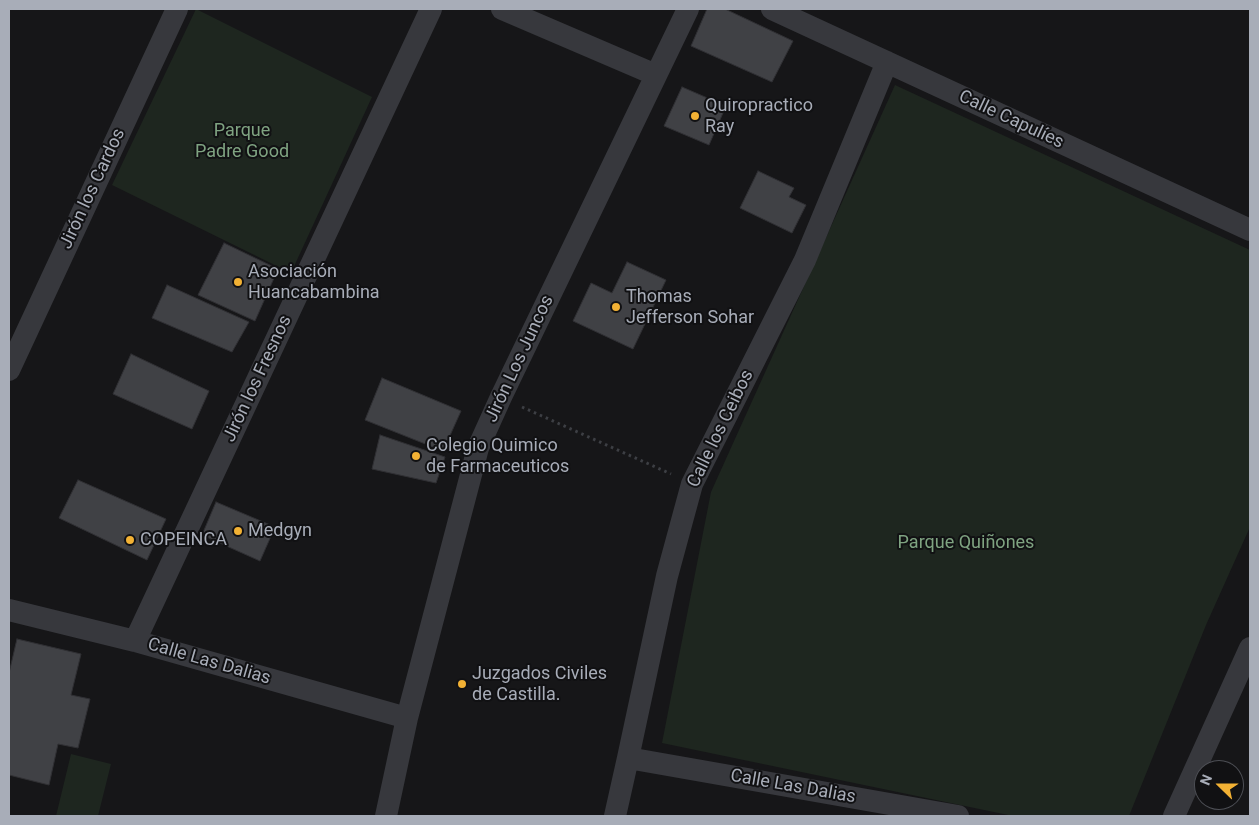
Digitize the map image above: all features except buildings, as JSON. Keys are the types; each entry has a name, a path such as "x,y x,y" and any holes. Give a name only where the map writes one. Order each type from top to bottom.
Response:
{"street":[{"name":"Jirón los Cardos","path":"9,370 177,9"},
{"name":"Jirón los Fresnos","path":"135,641 431,9"},
{"path":"502,9 656,75"},
{"name":"Jirón Los Juncos","path":"386,816 407,718 478,448 688,9"},
{"name":"Calle Capulíes","path":"772,9 1250,230"},
{"name":"Calle los Ceibos","path":"615,816 667,576 692,484 805,260 887,62"},
{"name":"Calle Las Dalias","path":"9,610 135,641 407,718"},
{"path":"1174,816 1250,648"},
{"name":"Calle Las Dalias","path":"628,758 958,816"}],"path":[{"path":"501,397 692,484"}],"green space":[{"name":"Parque Padre Good","path":"196,9 372,97 291,273 112,185"},
{"name":"Parque Quiñones","path":"895,85 1250,250 1250,527 1206,625 1129,816 1013,816 662,743 711,492"},
{"path":"71,754 111,764 98,816 56,816"}],"place":[{"name":"Quiropractico Ray","path":"695,116"},
{"name":"Asociación Huancabambina","path":"238,282"},
{"name":"Thomas Jefferson Sohar","path":"616,307"},
{"name":"Colegio Quimico de Farmaceuticos","path":"416,456"},
{"name":"Medgyn","path":"238,531"},
{"name":"COPEINCA","path":"130,540"},
{"name":"Juzgados Civiles de Castilla.","path":"462,684"}]}
